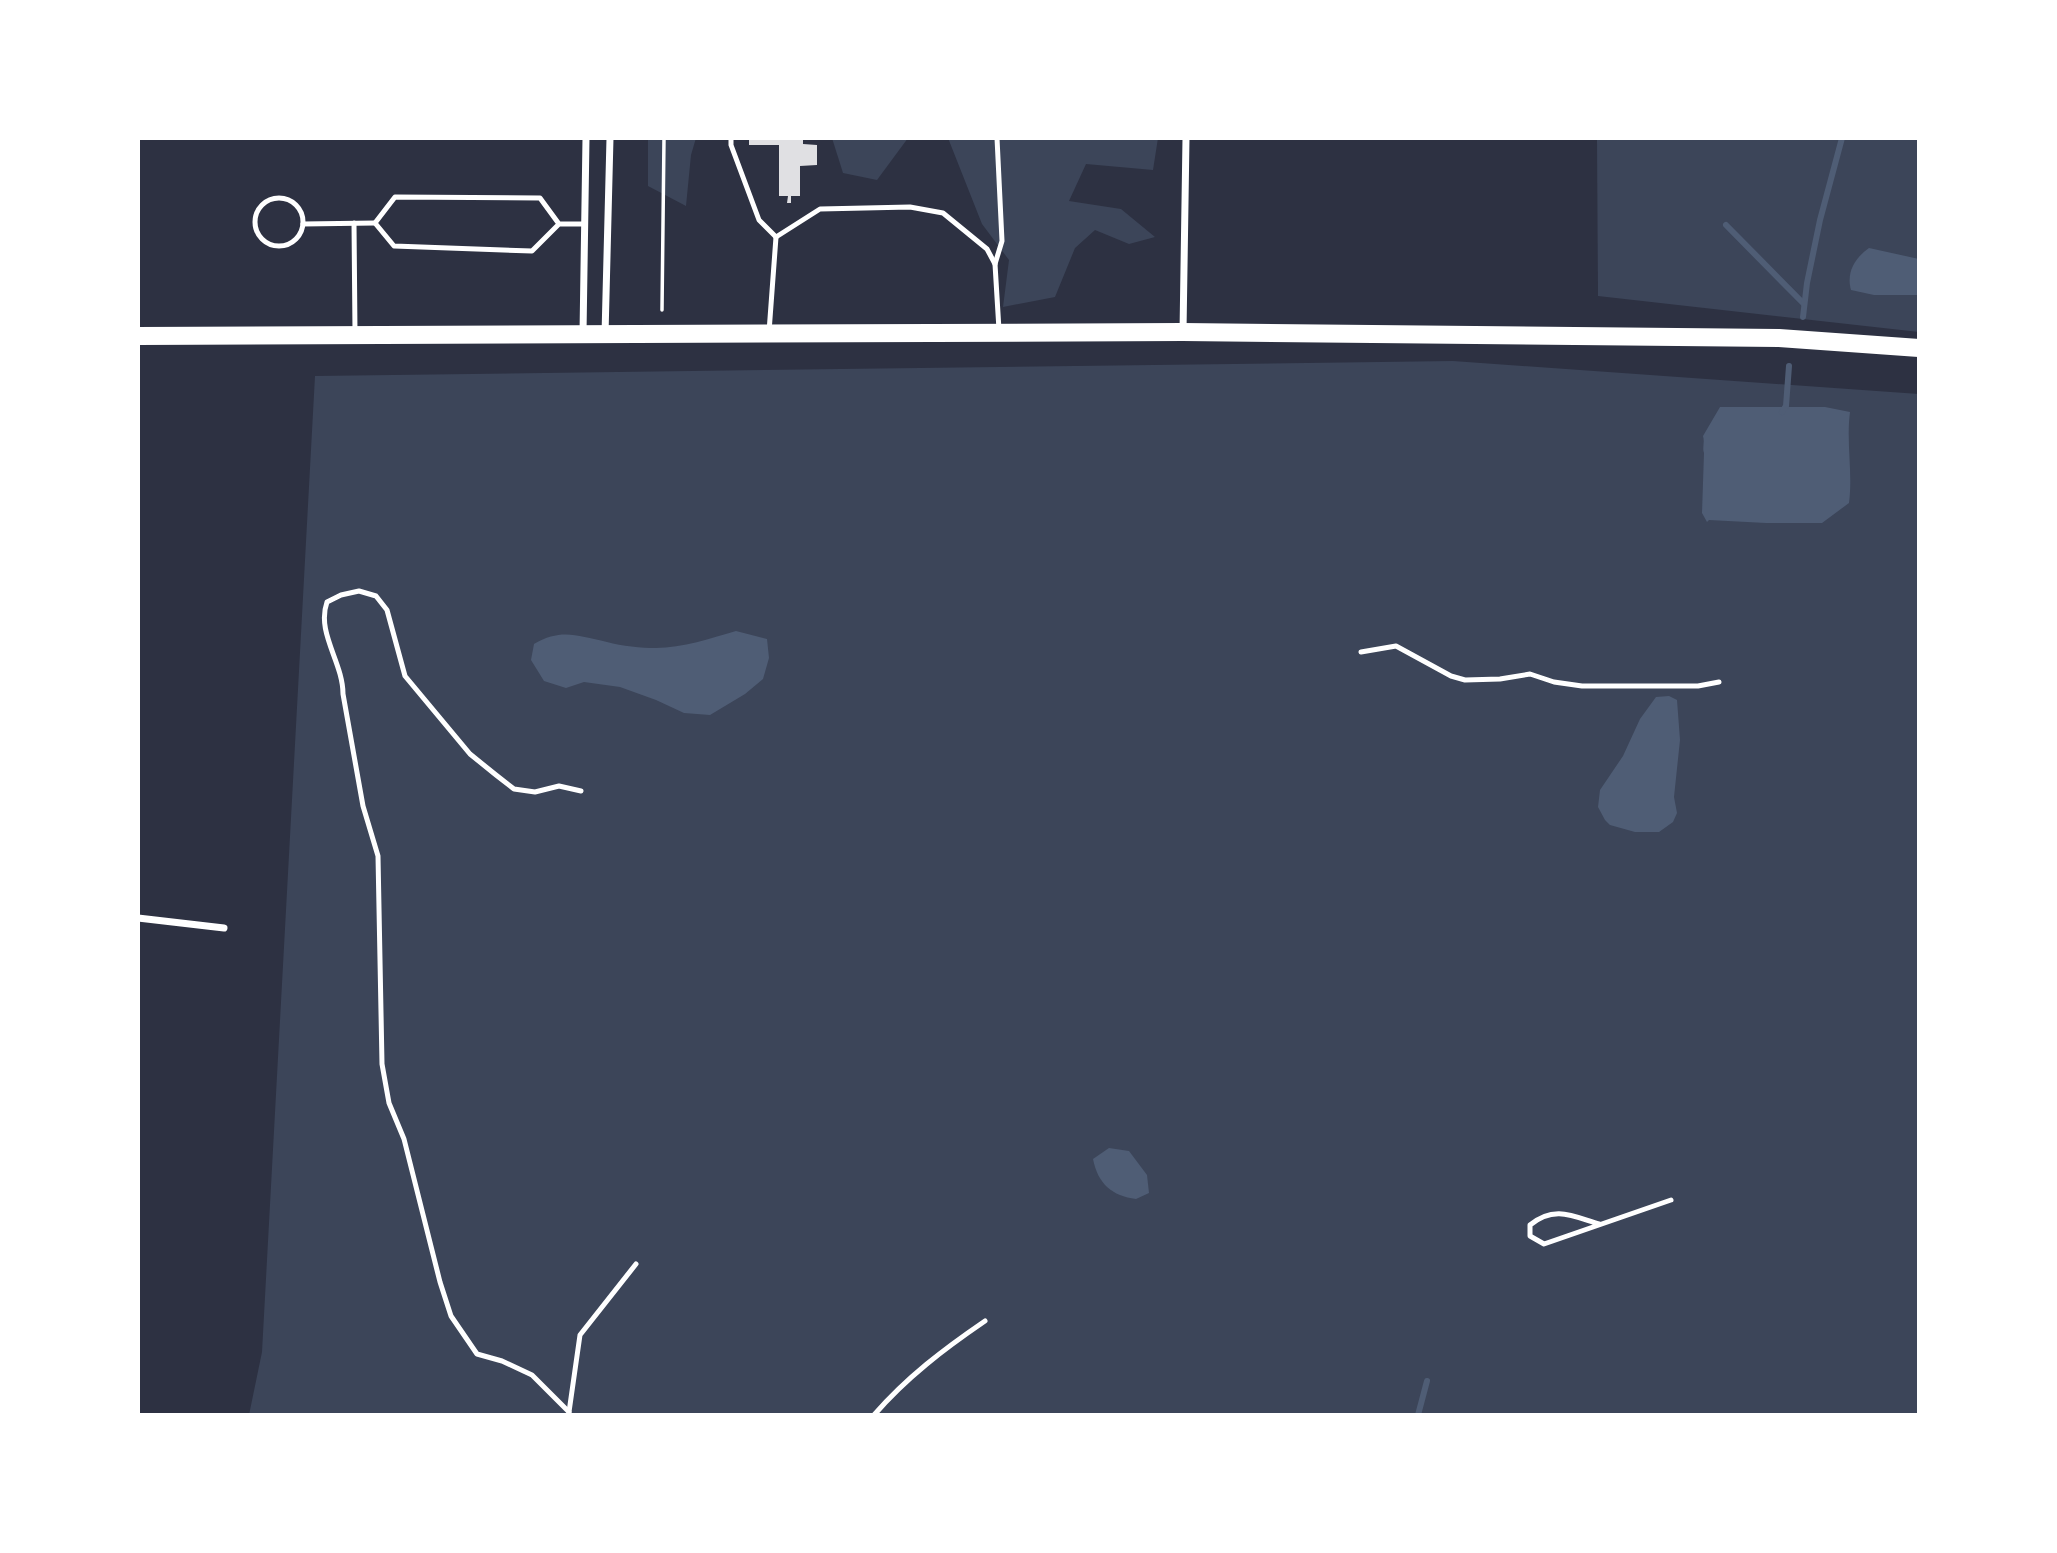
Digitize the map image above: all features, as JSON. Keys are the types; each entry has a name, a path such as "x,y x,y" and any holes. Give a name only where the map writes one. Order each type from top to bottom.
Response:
{"main road":[{"path":"138,335 583,336 1183,332 1779,338 1919,348"}],"street":[{"path":"583,336 586,138"},
{"path":"605,335 610,138"},
{"path":"1183,332 1186,138"},
{"path":"138,918 224,928"}],"lane":[{"path":"731,138 746,192 759,220 776,237 769,335"},
{"path":"997,138 1002,241 995,264 999,333"},
{"path":"375,223 395,197 487,197 540,198 559,224"},
{"path":"286,199 299,209 303,224 291,243 276,246 268,244 257,233 255,217 263,204 270,200 286,199"},
{"path":"776,237 820,209 909,207 943,213 987,249 995,264"},
{"path":"354,223 355,335"},
{"path":"375,223 394,246 532,251 559,224 585,223"},
{"path":"303,224 375,223"},
{"path":"569,1413 532,1375 502,1361 477,1354 451,1316 440,1282 404,1139 389,1103 382,1064 378,856 362,806 343,681 322,616 327,602 359,591 376,596 387,610 405,676 470,754 514,789 535,792 559,786 581,792"},
{"path":"1361,652 1396,646 1451,676 1465,680 1500,679 1530,674 1554,682 1582,686 1698,686 1719,681"},
{"path":"1600,1224 1561,1213 1551,1214 1541,1216 1530,1225 1530,1236 1544,1244 1671,1199"},
{"path":"569,1413 580,1335 636,1264"},
{"path":"874,1415 899,1387 937,1354 985,1321"}],"path":[{"path":"662,310 664,138"}],"shaded area":[{"path":"648,138 696,138 691,155 686,206 648,186"},
{"path":"832,138 908,138 877,180 843,173"},
{"path":"948,138 1158,138 1153,170 1086,164 1069,201 1121,209 1155,237 1129,244 1095,230 1075,248 1055,297 1003,307 1009,260 982,224"},
{"path":"1597,138 1919,138 1919,332 1598,296"},
{"path":"1869,248 1919,259 1919,295 1874,295 1851,290 1853,266"},
{"path":"1453,361 1919,394 1919,1415 249,1415 262,1352 315,376"},
{"path":"1720,407 1825,407 1850,412 1849,503 1822,523 1707,522 1702,513 1703,436"},
{"path":"736,631 767,639 769,658 763,679 745,694 710,715 684,713 620,687 584,682 566,688 544,681 531,660 534,644 553,636 578,636 625,646 666,648"},
{"path":"1669,696 1677,700 1680,740 1674,797 1677,813 1673,822 1659,832 1635,832 1610,825 1598,807 1600,790 1623,756 1640,719 1656,697"},
{"path":"1109,1148 1129,1151 1147,1175 1149,1193 1136,1199 1127,1197 1113,1192 1102,1182 1093,1159"}],"building":[{"path":"749,138 803,138 803,144 817,145 817,165 800,166 800,196 791,196 791,203 787,203 788,196 779,196 779,145 749,145"}],"waterway":[{"path":"1803,317 1820,220 1842,138"},
{"path":"1726,225 1804,304"},
{"path":"1782,412 1786,406 1789,366"},
{"path":"1418,1415 1427,1381"}]}
